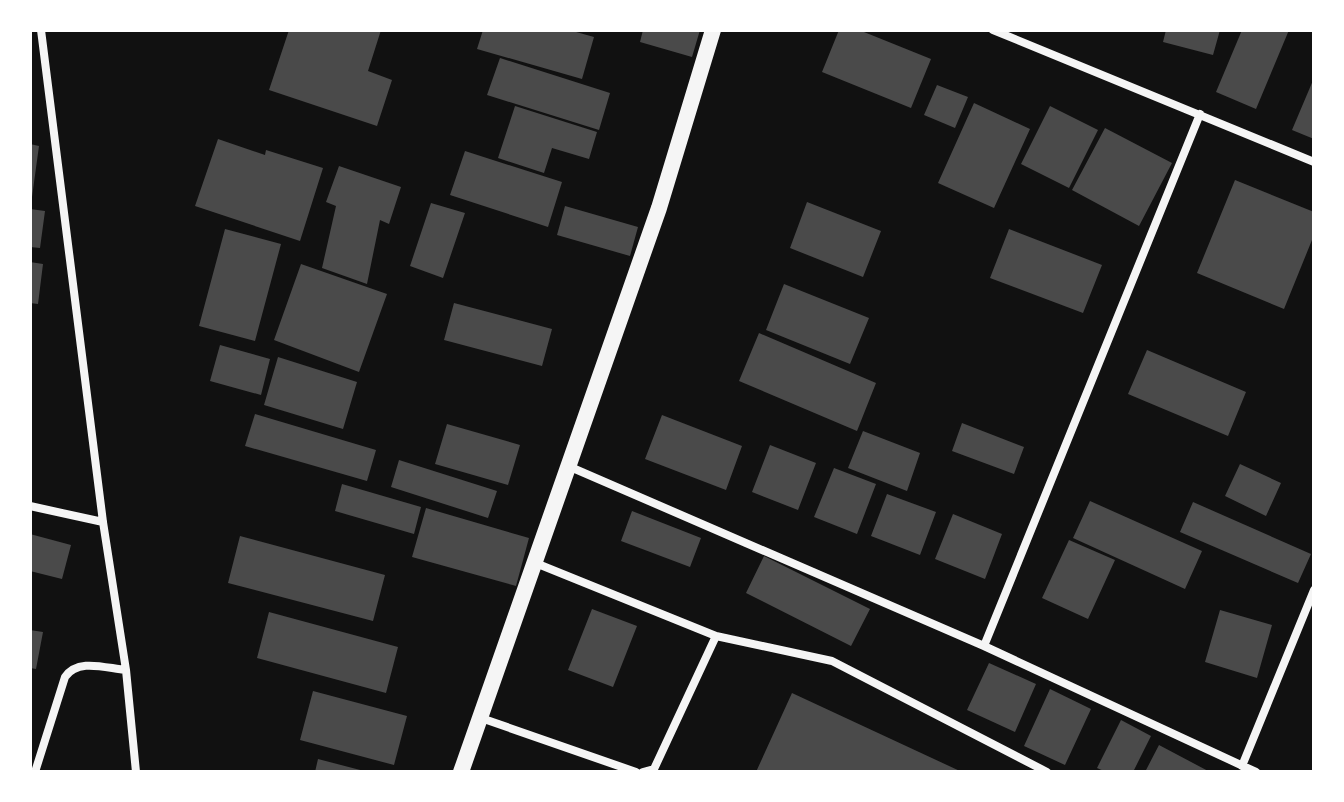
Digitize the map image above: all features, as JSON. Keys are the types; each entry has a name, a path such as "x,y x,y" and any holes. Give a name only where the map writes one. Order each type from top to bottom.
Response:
{"main road":[{"path":"461,772 659,208 713,30"}],"street":[{"path":"41,30 103,522 126,670 136,772"},
{"path":"993,30 1314,162"},
{"path":"984,646 1200,114"},
{"path":"567,466 984,646 1256,772"},
{"path":"30,506 103,522"},
{"path":"533,562 716,636 832,661 1047,772"},
{"path":"1242,766 1314,590"},
{"path":"643,772 654,769 716,636"},
{"path":"35,772 65,677 71,669 82,665 126,670"},
{"path":"481,718 636,772"}],"building":[{"path":"289,30 381,30 368,71 392,80 377,126 269,90"},
{"path":"483,30 569,30 594,37 582,79 477,49"},
{"path":"643,30 700,30 692,57 640,42"},
{"path":"839,30 859,30 931,59 911,108 822,72"},
{"path":"1166,30 1220,30 1213,55 1163,42"},
{"path":"1242,30 1289,30 1256,109 1216,92"},
{"path":"500,58 610,93 599,130 487,95"},
{"path":"1314,78 1314,139 1292,130"},
{"path":"937,85 968,97 955,128 924,115"},
{"path":"974,103 1030,129 994,208 938,183"},
{"path":"515,106 597,132 589,159 552,148 544,173 498,158"},
{"path":"1050,106 1098,130 1069,188 1021,164"},
{"path":"1105,128 1172,163 1139,226 1072,190"},
{"path":"218,139 265,155 266,150 323,168 300,241 195,206"},
{"path":"30,144 39,146 32,197 30,197"},
{"path":"465,151 562,182 548,227 450,195"},
{"path":"339,166 401,187 389,224 380,220 367,284 322,268 336,206 326,202"},
{"path":"1235,180 1314,212 1314,235 1284,309 1197,273"},
{"path":"807,202 881,231 863,277 790,248"},
{"path":"431,203 465,213 443,278 410,266"},
{"path":"565,206 638,227 630,256 557,235"},
{"path":"30,209 45,211 40,248 30,247"},
{"path":"225,229 281,244 255,341 199,326"},
{"path":"1009,229 1102,265 1083,313 990,278"},
{"path":"30,262 43,264 38,304 30,303"},
{"path":"301,264 387,294 359,372 274,340"},
{"path":"784,284 869,318 850,364 766,330"},
{"path":"454,303 552,329 542,366 444,340"},
{"path":"759,333 876,383 857,431 739,381"},
{"path":"220,345 270,359 261,395 210,381"},
{"path":"1147,350 1246,392 1228,436 1128,394"},
{"path":"278,357 357,382 343,429 264,405"},
{"path":"255,414 376,450 367,481 245,446"},
{"path":"662,415 742,446 726,490 645,459"},
{"path":"962,423 1024,447 1014,474 952,451"},
{"path":"447,424 520,445 508,485 435,464"},
{"path":"863,431 920,453 907,491 848,468"},
{"path":"770,445 816,463 798,510 752,492"},
{"path":"399,460 497,491 488,518 391,487"},
{"path":"1240,464 1281,483 1266,516 1225,496"},
{"path":"834,468 876,484 857,534 814,517"},
{"path":"342,484 421,507 414,534 335,511"},
{"path":"887,494 936,512 920,555 871,536"},
{"path":"1090,501 1202,551 1185,589 1073,538"},
{"path":"1193,502 1311,554 1298,583 1180,532"},
{"path":"426,508 529,538 516,586 412,557"},
{"path":"632,511 701,538 690,567 621,541"},
{"path":"953,514 1002,534 985,579 935,559"},
{"path":"30,534 71,545 62,579 30,571"},
{"path":"240,536 385,575 373,621 228,583"},
{"path":"1069,540 1115,560 1088,619 1042,598"},
{"path":"764,556 870,609 851,646 746,593"},
{"path":"592,609 637,626 613,687 568,670"},
{"path":"1220,610 1272,625 1257,678 1205,662"},
{"path":"269,612 398,647 386,693 257,658"},
{"path":"30,630 43,632 36,669 30,668"},
{"path":"989,663 1036,684 1015,732 967,710"},
{"path":"1050,689 1091,709 1065,765 1024,746"},
{"path":"313,691 407,716 394,765 300,740"},
{"path":"792,693 962,772 756,772"},
{"path":"1121,720 1151,736 1133,772 1106,772 1097,768"},
{"path":"1159,745 1210,772 1145,772"},
{"path":"318,759 364,771 364,772 315,772"}]}
